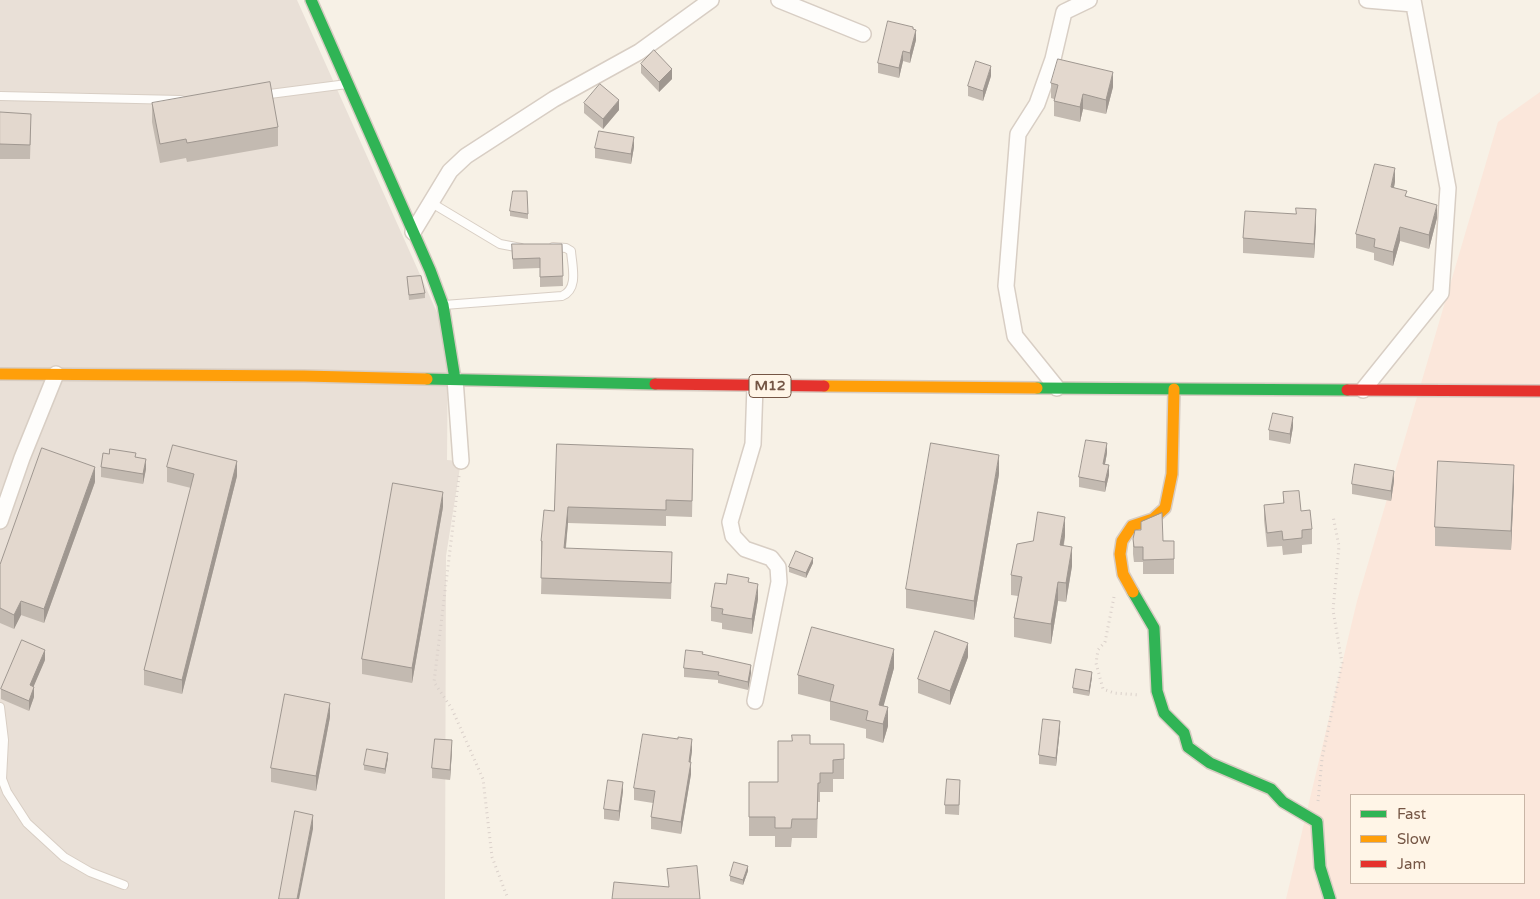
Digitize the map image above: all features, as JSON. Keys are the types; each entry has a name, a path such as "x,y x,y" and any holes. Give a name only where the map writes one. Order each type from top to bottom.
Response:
{"main road":[{"path":"311,0 414,232 443,305 455,379"},
{"name":"M12","path":"0,374 294,376 755,386 1540,391"},
{"path":"1174,389 1172,474 1165,508 1153,519 1132,526 1122,541 1120,554 1123,574 1154,628 1157,691 1164,713 1184,733 1188,747 1210,763 1271,789 1283,802 1317,822 1320,866 1330,899"}],"street":[{"path":"414,232 450,171 466,156 554,99 638,52 711,0"},
{"path":"779,0 863,34"},
{"path":"1057,388 1015,336 1006,286 1016,153 1018,134 1038,104 1053,60 1064,12 1089,0"},
{"path":"1363,390 1440,293 1448,188 1413,2 1368,0"},
{"path":"0,521 22,458 56,374"},
{"path":"455,379 461,461"},
{"path":"755,386 753,444 730,522 733,536 745,549 771,558 778,567 779,582 755,701"}],"lane":[{"path":"254,96 349,84"},
{"path":"0,96 189,100"},
{"path":"430,202 500,244 512,248 529,248"},
{"path":"443,305 568,294 572,289 573,282 571,251 566,248 548,247"},
{"path":"0,707 4,740 2,779 7,792 27,823 64,857 90,872 124,885"}],"path":[{"path":"461,461 434,682 452,709 483,779 492,857 508,899"},
{"path":"1317,822 1322,759 1342,663 1333,610 1338,546 1333,516"},
{"path":"1123,574 1117,581 1105,642 1098,650 1096,664 1104,689 1114,693 1159,696"}],"shaded area":[{"path":"0,0 297,0 448,337 447,460 461,461 446,556 445,899 0,899"},
{"path":"1540,92 1540,899 1286,899 1357,601 1498,122"}],"building":[{"path":"888,21 913,27 916,30 910,53 903,51 899,68 878,63"},
{"path":"654,50 672,69 659,82 641,64"},
{"path":"1058,59 1113,72 1106,100 1083,94 1080,107 1054,101 1058,85 1051,83"},
{"path":"976,61 991,66 983,91 968,86"},
{"path":"270,82 278,127 187,143 186,139 160,144 152,103"},
{"path":"600,84 619,100 603,119 584,103"},
{"path":"0,112 31,114 30,145 0,144"},
{"path":"599,131 634,137 631,154 595,148"},
{"path":"1375,164 1395,168 1391,187 1407,191 1405,196 1437,205 1429,235 1400,227 1393,252 1374,247 1375,239 1356,234"},
{"path":"513,191 527,191 528,214 510,211"},
{"path":"1296,208 1316,209 1314,244 1243,238 1245,211 1296,214"},
{"path":"512,244 562,244 563,276 540,277 540,258 513,259"},
{"path":"421,276 425,293 409,295 407,277"},
{"path":"1273,413 1293,417 1290,434 1269,430"},
{"path":"1086,440 1107,443 1103,464 1109,465 1105,482 1079,477"},
{"path":"931,443 999,455 974,601 906,589"},
{"path":"557,444 693,449 692,501 666,500 666,510 568,507 564,548 672,552 671,583 541,578 541,541 544,510 554,511"},
{"path":"173,445 237,461 182,680 144,670 194,474 167,467"},
{"path":"42,448 95,467 44,609 21,601 14,615 0,608 0,565"},
{"path":"110,449 136,453 135,457 146,459 143,474 101,467 103,453 109,454"},
{"path":"1438,461 1514,465 1511,531 1435,527"},
{"path":"1355,464 1394,471 1391,491 1352,484"},
{"path":"393,483 443,492 412,668 362,659"},
{"path":"1299,491 1301,511 1310,510 1312,529 1302,530 1302,538 1283,540 1282,531 1267,533 1264,505 1284,503 1283,492"},
{"path":"1038,512 1065,517 1060,545 1072,547 1066,583 1058,582 1051,624 1014,618 1022,577 1011,575 1017,544 1033,541"},
{"path":"1162,513 1163,541 1174,541 1174,559 1143,560 1143,547 1134,547 1135,530 1141,530 1141,522"},
{"path":"796,551 813,558 806,573 789,567"},
{"path":"728,574 749,578 748,582 758,584 752,619 722,614 723,609 711,607 715,583 726,584"},
{"path":"812,627 894,649 879,705 888,707 883,724 866,720 868,711 830,701 834,685 798,675"},
{"path":"935,631 968,643 950,691 918,679"},
{"path":"22,640 45,650 30,685 34,687 29,701 1,689"},
{"path":"686,650 703,652 702,654 751,665 748,682 718,675 719,672 684,668"},
{"path":"1076,669 1092,672 1089,691 1073,688"},
{"path":"285,694 330,703 316,776 271,768"},
{"path":"1043,719 1060,721 1056,758 1039,755"},
{"path":"643,734 692,739 689,762 691,762 681,822 651,817 655,791 634,788"},
{"path":"792,735 810,735 810,744 844,744 844,759 833,760 833,773 820,773 817,819 792,819 791,828 775,828 775,817 749,817 749,782 778,782 778,741 792,741"},
{"path":"435,739 452,740 450,770 432,768"},
{"path":"367,749 388,753 385,769 364,765"},
{"path":"947,779 960,780 959,805 945,805"},
{"path":"608,780 623,782 619,811 604,809"},
{"path":"295,811 313,815 297,899 279,899"},
{"path":"734,862 748,866 743,880 730,876"},
{"path":"697,866 700,899 612,899 614,882 669,887 667,869"}],"traffic: fast":[{"path":"311,0 430,270 443,305 455,379"},
{"path":"427,379 655,384"},
{"path":"1037,388 1347,390"},
{"path":"1133,592 1154,628 1157,691 1164,713 1184,733 1188,747 1210,763 1271,789 1283,802 1317,822 1320,867 1330,899"}],"traffic: slow":[{"path":"0,374 304,376 427,379"},
{"path":"824,386 1037,388"},
{"path":"1133,592 1123,574 1120,554 1122,541 1132,526 1153,519 1165,508 1172,474 1174,389"}],"traffic: jam":[{"path":"655,384 824,386"},
{"path":"1347,390 1540,391"}]}
